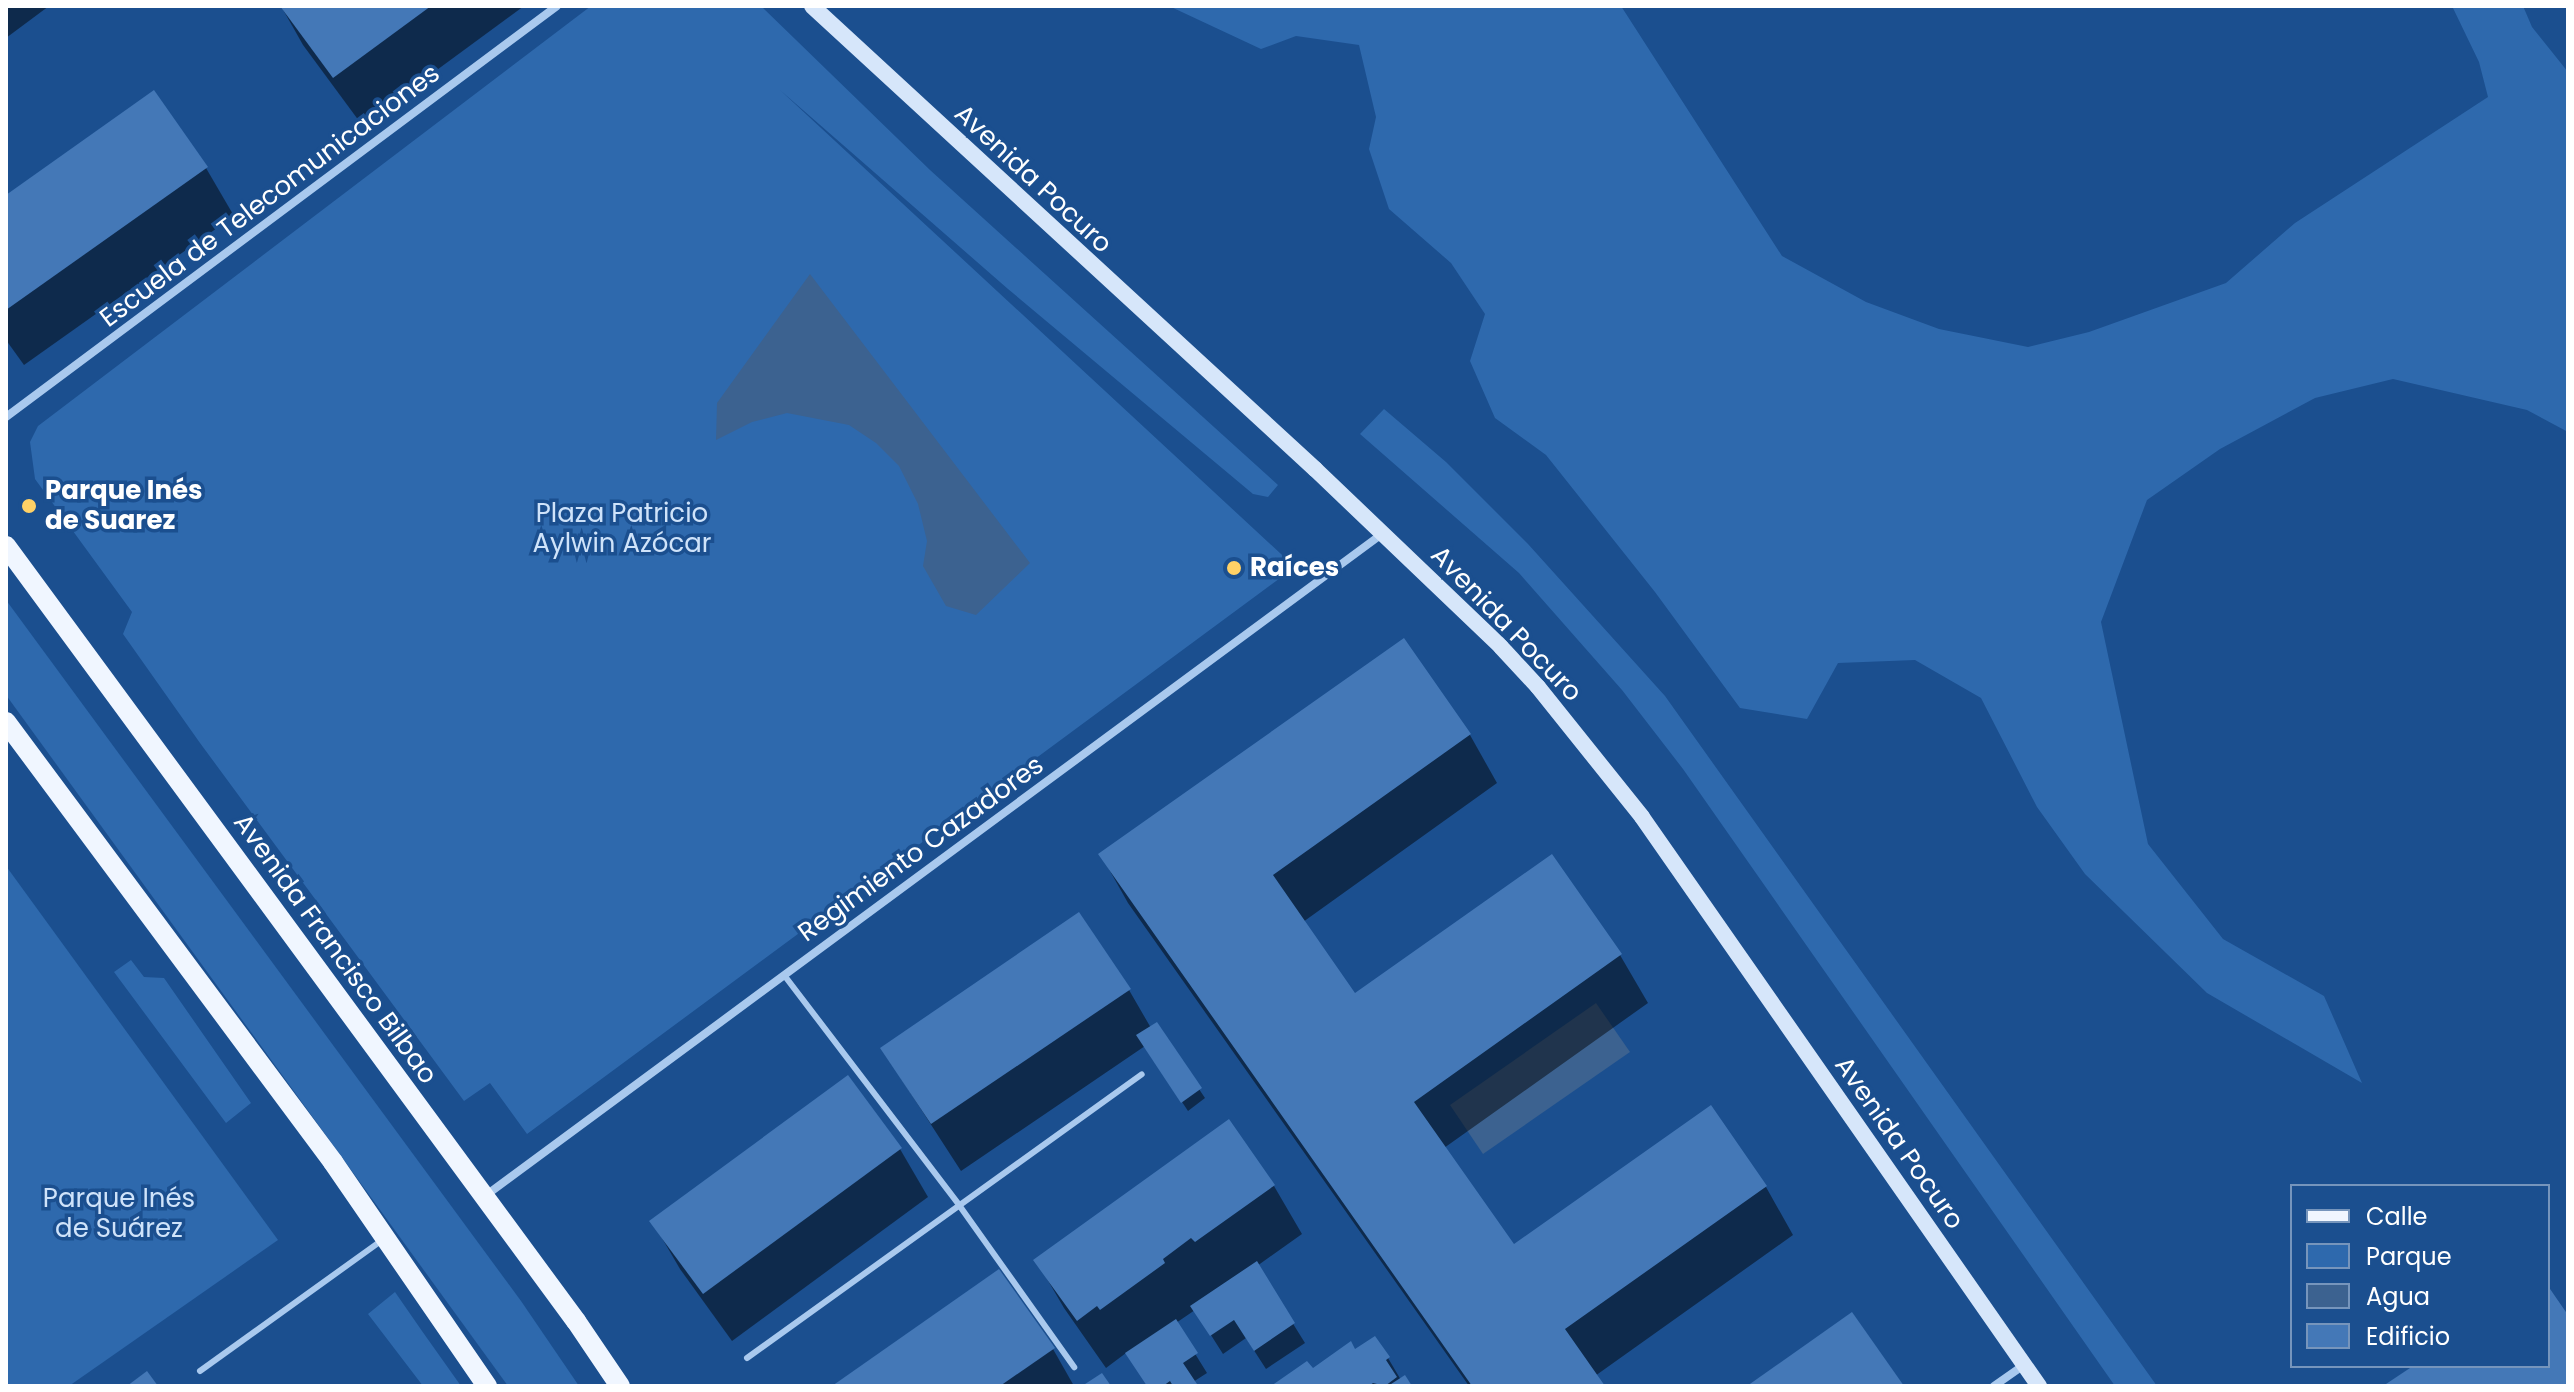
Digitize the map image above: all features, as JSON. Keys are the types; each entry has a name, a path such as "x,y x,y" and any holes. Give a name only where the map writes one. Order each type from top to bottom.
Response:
{"main road":[{"name":"Avenida Pocuro","path":"812,6 1501,647 1609,772 2039,1386"},
{"name":"Avenida Francisco Bilbao","path":"6,546 620,1386"},
{"path":"6,722 314,1137 487,1386"}],"street":[{"name":"Escuela de Telecomunicaciones","path":"6,417 557,6"},
{"name":"Regimiento Cazadores","path":"484,1197 1382,534"},
{"path":"1994,1386 2024,1365"}],"lane":[{"path":"784,975 959,1205 1074,1367"},
{"path":"747,1358 1142,1074"},
{"path":"200,1371 384,1238"}],"green space":[{"name":"Plaza Patricio Aylwin Azócar","path":"591,6 761,6 930,170 1278,485 1268,497 1253,494 1008,289 780,90 1295,567 527,1134 490,1083 464,1101 200,743 123,634 132,612 35,479 30,442 38,426"},
{"path":"1169,6 1621,6 1782,256 1866,302 1939,329 2028,347 2089,332 2226,283 2295,223 2488,97 2479,62 2452,6 2523,6 2532,27 2568,72 2568,432 2527,410 2393,379 2315,398 2220,449 2147,500 2101,622 2148,844 2223,939 2324,996 2362,1083 2207,993 2085,874 2037,807 1981,698 1915,660 1838,663 1807,719 1740,708 1655,592 1546,455 1495,418 1470,361 1485,314 1451,263 1389,209 1369,149 1376,117 1359,45 1296,36 1261,49"},
{"path":"1384,409 1446,462 1528,544 1665,696 2157,1386 2115,1386 1683,769 1622,690 1519,573 1360,434"},
{"path":"6,600 521,1301 579,1386 508,1386 6,695"},
{"name":"Parque Inés de Suárez","path":"6,866 278,1240 69,1386 6,1386"},
{"path":"131,960 144,977 164,978 251,1103 226,1123 114,972"},
{"path":"395,1292 461,1386 423,1386 368,1314"}],"water":[{"path":"810,274 1030,563 976,615 946,606 923,566 927,541 918,504 899,466 876,443 849,425 787,413 752,422 716,440 717,403"},
{"path":"1596,1003 1630,1052 1483,1154 1450,1105"}],"building":[{"path":"280,6 431,6 333,78"},
{"path":"154,90 208,167 6,310 6,195"},
{"path":"1404,638 1471,734 1273,875 1355,993 1552,854 1622,954 1414,1102 1514,1244 1711,1105 1767,1186 1565,1329 1605,1386 1472,1386 1098,854"},
{"path":"1079,912 1131,989 931,1124 880,1048"},
{"path":"1157,1022 1202,1088 1181,1103 1136,1035"},
{"path":"848,1075 902,1148 703,1294 649,1221"},
{"path":"1229,1119 1275,1185 1195,1242 1191,1238 1163,1259 1165,1263 1100,1310 1097,1306 1077,1321 1033,1260"},
{"path":"1257,1261 1295,1323 1254,1351 1234,1320 1210,1336 1190,1306"},
{"path":"999,1269 1055,1348 1000,1386 832,1386"},
{"path":"2550,1289 2568,1315 2568,1386 2383,1386 2410,1368 2550,1368"},
{"path":"1852,1312 1904,1386 1747,1386"},
{"path":"1176,1319 1198,1353 1183,1363 1197,1384 1173,1386 1170,1381 1163,1386 1147,1386 1125,1353"},
{"path":"1375,1336 1390,1357 1386,1360 1397,1377 1385,1386 1373,1383 1369,1386 1271,1386 1307,1361 1313,1368 1351,1341 1355,1349"},
{"path":"147,1371 158,1386 127,1386"},
{"path":"1102,1373 1111,1386 1082,1386"},
{"path":"1405,1375 1412,1386 1388,1386"}],"place":[{"name":"Parque Inés de Suarez","path":"29,506"},
{"name":"Raíces","path":"1234,568"}]}
